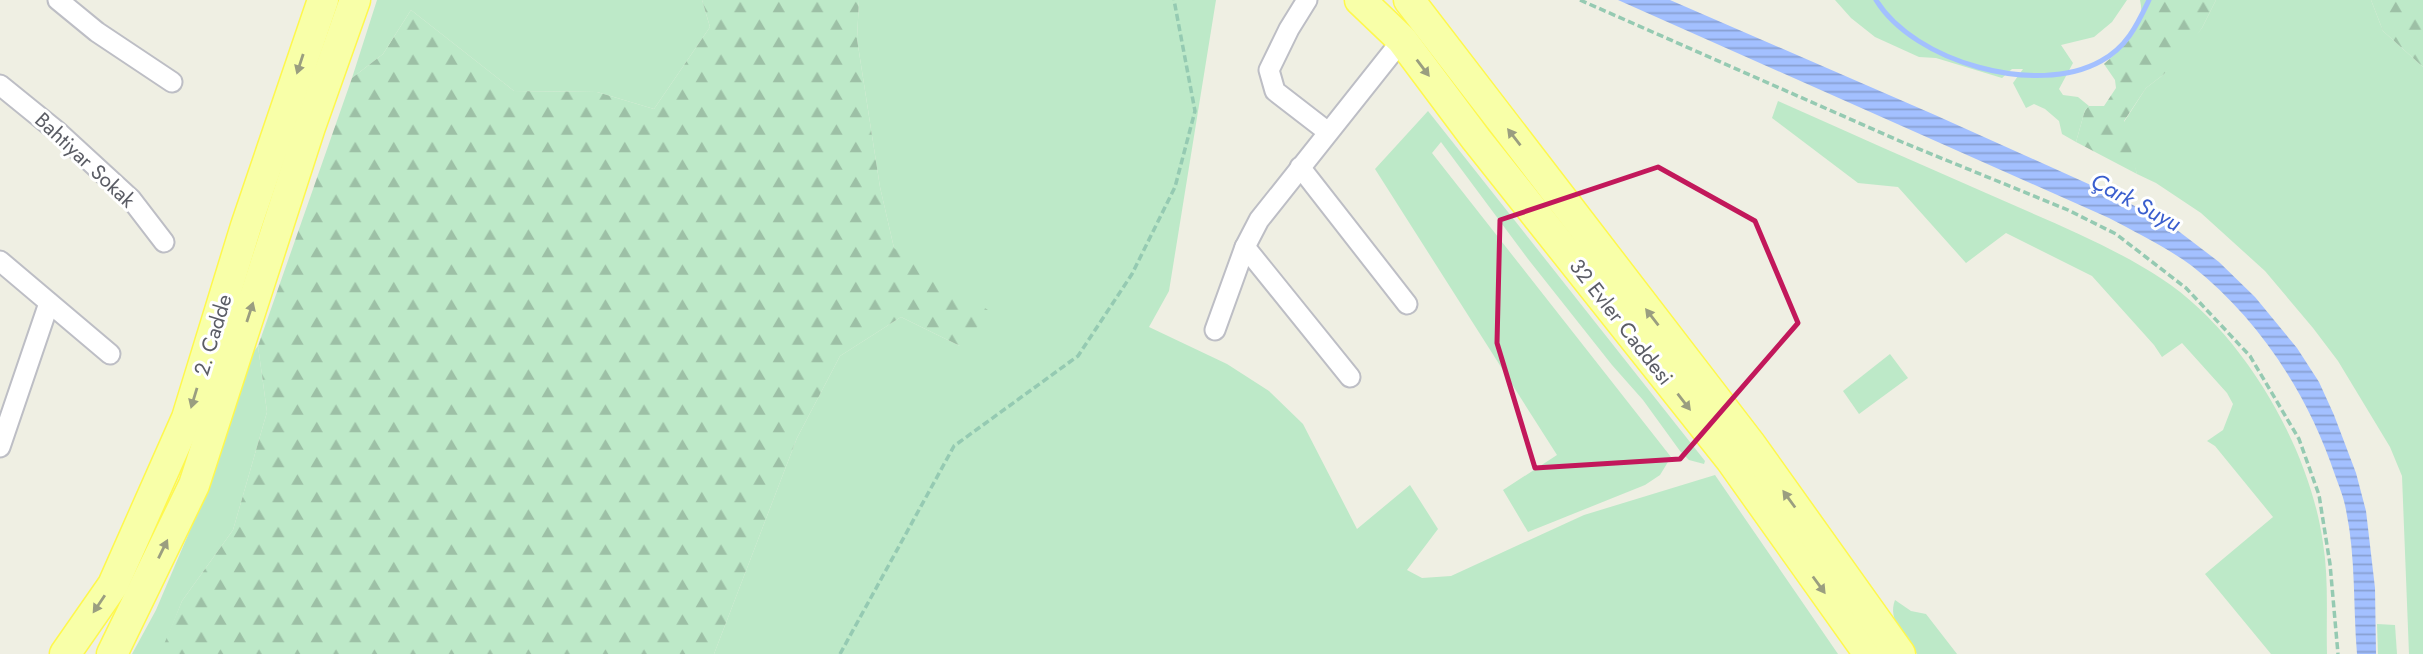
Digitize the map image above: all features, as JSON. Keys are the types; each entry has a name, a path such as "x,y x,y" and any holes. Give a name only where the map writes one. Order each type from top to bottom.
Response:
{"main road":[{"name":"2. Cadde","path":"65,654 113,585 187,418 246,226 323,0"},
{"name":"2. Cadde","path":"112,654 194,485 310,127 355,0"},
{"name":"32 Evler Caddesi","path":"1360,0 1402,40 1476,139 1731,460 1869,654"},
{"name":"32 Evler Caddesi","path":"1409,0 1751,445 1900,654"}],"street":[{"path":"58,0 97,32 172,82"},
{"path":"1307,0 1269,69 1275,91 1328,132"},
{"path":"1215,330 1245,247 1259,220 1402,40"},
{"name":"Bahtiyar Sokak","path":"0,85 58,132 131,198 164,242"},
{"path":"1300,167 1407,304"},
{"path":"1245,247 1350,377"},
{"path":"0,261 110,354"},
{"path":"0,445 49,303"}],"path":[{"path":"840,654 954,446 1078,356 1132,274 1175,187 1195,111 1174,0"},
{"path":"1580,0 1902,142 2068,210 2116,234 2186,288 2250,356 2299,439 2319,495 2330,564 2338,654"}],"highlighted area":[{"path":"1658,167 1755,221 1798,323 1680,459 1535,468 1497,343 1500,220"}],"green space":[{"path":"377,0 702,0 710,27 654,109 597,92 514,91 411,10 383,54 352,78"},
{"path":"702,0 859,0 857,39 880,187 894,248 991,312 960,346 901,317 840,356 797,438 714,654 160,654 182,601 233,530 267,412 258,346 352,78 383,54 411,10 514,91 597,92 654,109 710,27"},
{"path":"859,0 1216,0 1169,291 1149,327 1227,364 1269,391 1303,424 1357,529 1410,485 1438,529 1407,570 1422,578 1451,576 1584,515 1715,475 1838,654 714,654 797,438 840,356 901,317 960,346 894,248 880,187 857,39"},
{"path":"1835,0 2127,0 2112,22 2094,37 2061,45 2073,63 2059,89 2063,95 2078,97 2089,106 2085,110 2076,142 2062,134 2059,121 2045,109 2034,104 2026,108 2013,83 2023,69 2012,69 2002,78 1936,58 1919,57 1875,37 1851,18"},
{"path":"2140,0 2216,0 2202,28 2184,53 2146,88 2124,121 2137,174 2076,142 2085,110 2089,106 2104,106 2116,88 2115,80 2104,64 2126,44 2137,28"},
{"path":"2216,0 2371,0 2383,31 2423,67 2423,654 2409,654 2402,476 2390,447 2338,361 2265,271 2201,213 2156,183 2137,174 2122,125 2146,88 2163,75 2202,28"},
{"path":"2371,0 2423,0 2423,67 2383,31"},
{"path":"1778,101 2120,254 2162,279 2192,302 2220,329 2268,395 2304,469 2316,507 2325,557 2327,654 2271,654 2205,574 2273,517 2215,446 2207,441 2223,430 2233,404 2227,393 2182,343 2162,357 2092,276 2006,233 1966,263 1898,187 1858,183 1772,118"},
{"path":"1428,111 1705,461 1704,464 1689,460 1680,451 1643,400 1528,259 1441,142 1432,153 1671,457 1660,475 1645,485 1528,532 1503,490 1557,455 1375,169"},
{"path":"258,346 267,412 233,530 182,601 161,654 132,654 156,610 208,488 249,358"},
{"path":"1890,354 1908,378 1859,414 1843,391"},
{"path":"1895,600 1911,611 1926,614 1957,654 1917,654 1896,622 1893,607"},
{"path":"2377,624 2395,625 2397,654 2378,654"}],"water":[{"path":"1618,0 1670,0 1935,115 2124,200 2177,230 2219,262 2255,297 2297,348 2319,382 2334,415 2356,473 2366,511 2375,588 2376,654 2357,654 2353,564 2345,506 2311,416 2296,387 2260,334 2216,287 2192,266 2109,218"}],"waterway":[{"path":"1876,0 1894,22 1918,41 1947,56 2012,74 2044,75 2075,71 2110,55 2130,35 2149,0"}],"water label":[{"name":"Çark Suyu","path":"2136,202"}]}
